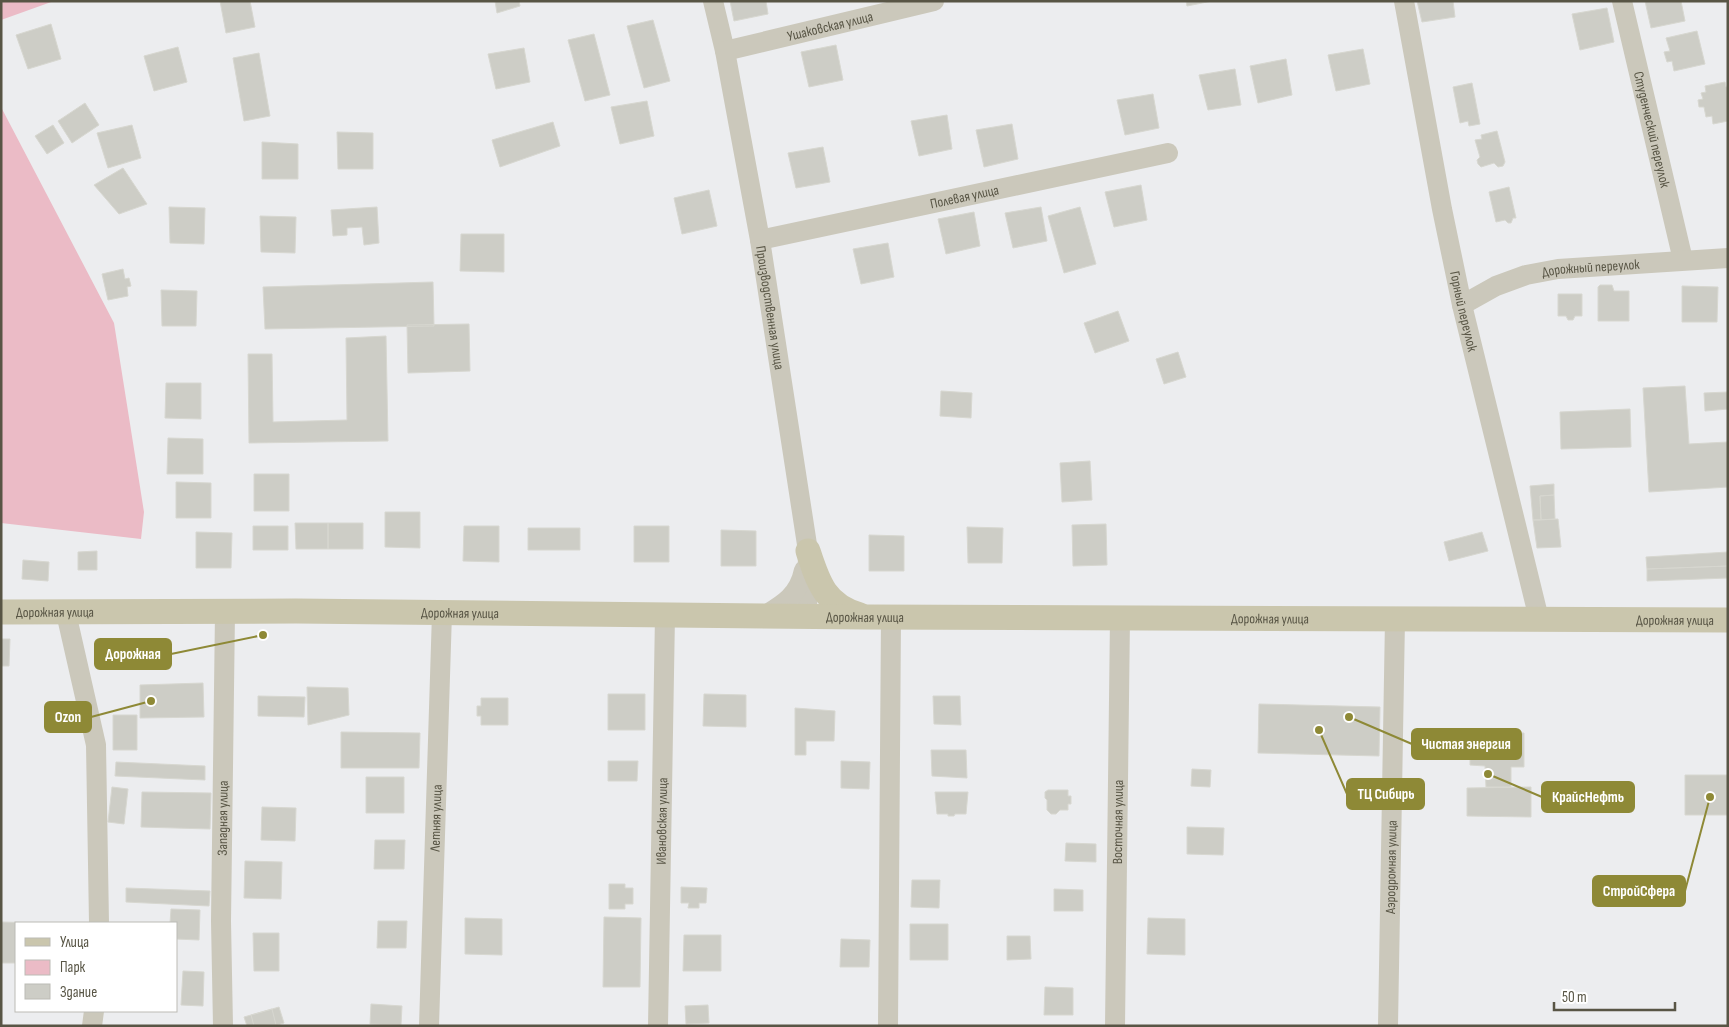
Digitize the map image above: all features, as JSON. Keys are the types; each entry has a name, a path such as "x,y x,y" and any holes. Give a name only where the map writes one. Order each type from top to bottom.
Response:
{"main road":[{"path":"808,551 821,587 832,601 848,612 879,617"},
{"name":"Дорожная улица","path":"1,612 442,612 807,617 1728,620"}],"street":[{"name":"Производственная улица","path":"713,1 725,51 760,240 808,551 807,617"},
{"name":"Ушаковская улица","path":"725,51 934,1"},
{"name":"Горный переулок","path":"1404,1 1442,209 1462,305 1539,619"},
{"name":"Студенческий переулок","path":"1622,1 1683,260"},
{"name":"Полевая улица","path":"760,240 1168,153"},
{"name":"Дорожный переулок","path":"1462,305 1496,286 1526,275 1558,268 1728,258"},
{"path":"764,616 787,602 796,591 803,577 808,551"},
{"name":"Западная улица","path":"223,1026 221,921 225,612"},
{"name":"Летняя улица","path":"429,1026 442,612"},
{"path":"66,613 96,745 99,922"},
{"name":"Ивановская улица","path":"658,1026 665,615"},
{"path":"879,617 888,1026"},
{"name":"Восточная улица","path":"1115,1026 1120,618"},
{"name":"Аэродромная улица","path":"1388,1026 1396,619"},
{"path":"92,1026 94,1012"}],"green space":[{"path":"1,1 54,1 1,20"},
{"path":"1,107 114,323 144,512 141,539 1,523"}],"building":[{"path":"220,1 250,1 255,27 226,33"},
{"path":"495,1 519,1 520,6 497,13"},
{"path":"730,1 766,1 768,14 734,21"},
{"path":"1186,1 1212,1 1187,6"},
{"path":"1417,1 1453,1 1455,17 1422,22"},
{"path":"1645,1 1681,1 1685,21 1651,28"},
{"path":"1607,8 1614,42 1580,50 1572,14"},
{"path":"653,20 670,81 644,88 627,26"},
{"path":"51,24 61,59 28,69 16,35"},
{"path":"1697,31 1705,64 1674,71 1672,61 1667,62 1664,52 1670,51 1666,38"},
{"path":"594,34 610,95 585,101 568,40"},
{"path":"836,45 843,80 809,87 801,52"},
{"path":"178,47 187,82 154,91 144,56"},
{"path":"524,48 530,82 496,89 488,54"},
{"path":"1363,49 1370,84 1336,91 1328,55"},
{"path":"259,53 270,116 244,121 233,58"},
{"path":"1286,59 1292,95 1258,103 1250,66"},
{"path":"1235,69 1241,105 1208,110 1199,75"},
{"path":"1725,82 1726,87 1728,87 1728,121 1713,124 1712,116 1706,117 1704,107 1699,107 1698,100 1703,99 1701,93 1706,92 1705,86"},
{"path":"1472,83 1480,124 1469,126 1468,121 1460,123 1453,87"},
{"path":"1153,94 1159,128 1125,135 1117,100"},
{"path":"647,101 654,136 620,144 611,107"},
{"path":"85,103 99,125 72,143 58,121"},
{"path":"947,115 952,149 919,156 911,121"},
{"path":"553,122 560,146 500,167 492,140"},
{"path":"1012,124 1018,159 984,167 976,130"},
{"path":"53,125 64,143 47,154 35,136"},
{"path":"132,125 141,158 108,168 97,133"},
{"path":"1497,131 1505,162 1503,166 1498,167 1494,163 1481,167 1477,160 1480,157 1475,140 1482,139 1481,135"},
{"path":"337,132 373,133 373,169 338,169"},
{"path":"262,142 298,144 298,179 262,179"},
{"path":"823,147 830,182 796,188 788,153"},
{"path":"123,168 147,204 119,214 94,185"},
{"path":"1141,185 1147,220 1114,227 1105,192"},
{"path":"1509,187 1516,218 1513,218 1511,223 1505,220 1496,222 1489,192"},
{"path":"709,190 717,226 682,234 674,198"},
{"path":"169,207 205,208 204,244 170,243"},
{"path":"377,207 379,243 364,245 362,227 347,228 347,235 333,236 331,210"},
{"path":"1041,207 1047,241 1013,248 1005,213"},
{"path":"1080,207 1096,264 1064,273 1048,216"},
{"path":"974,212 980,246 946,254 938,219"},
{"path":"260,216 296,217 295,253 261,252"},
{"path":"461,234 504,234 504,272 460,271"},
{"path":"888,243 894,277 861,284 853,249"},
{"path":"123,269 125,279 129,278 131,286 127,287 128,296 108,300 102,274"},
{"path":"433,282 434,326 265,329 263,287"},
{"path":"1600,285 1612,285 1614,291 1629,291 1629,321 1598,321 1598,287"},
{"path":"1682,286 1718,287 1717,322 1682,322"},
{"path":"161,290 197,291 196,326 162,326"},
{"path":"1558,294 1582,294 1582,316 1575,316 1573,320 1568,320 1566,316 1558,316"},
{"path":"1118,311 1129,341 1095,353 1084,323"},
{"path":"469,324 470,371 408,373 407,325"},
{"path":"386,336 388,441 249,443 248,354 272,354 273,422 347,420 346,338"},
{"path":"1178,352 1186,377 1164,384 1156,359"},
{"path":"166,383 201,383 201,419 165,418"},
{"path":"1685,386 1689,444 1728,442 1728,487 1649,492 1643,388"},
{"path":"941,391 972,393 971,418 940,416"},
{"path":"1728,392 1728,409 1705,411 1704,393"},
{"path":"1630,409 1631,447 1561,449 1560,412"},
{"path":"168,438 203,439 203,474 167,474"},
{"path":"1090,461 1092,500 1062,502 1060,463"},
{"path":"254,474 289,474 289,511 254,511"},
{"path":"176,482 211,483 211,518 176,518"},
{"path":"1554,484 1554,495 1540,496 1541,520 1533,520 1530,486"},
{"path":"1554,495 1555,519 1541,520 1540,496"},
{"path":"385,512 420,512 420,548 385,547"},
{"path":"1558,519 1561,547 1537,548 1533,520"},
{"path":"295,523 328,523 328,549 296,549"},
{"path":"328,523 363,523 363,549 328,549"},
{"path":"1106,524 1107,565 1073,566 1072,525"},
{"path":"253,526 288,526 288,550 253,550"},
{"path":"464,526 499,526 499,562 463,561"},
{"path":"634,526 669,526 669,562 634,562"},
{"path":"967,527 1003,528 1002,563 968,563"},
{"path":"528,528 580,528 580,550 528,550"},
{"path":"721,530 756,531 756,566 721,566"},
{"path":"196,532 232,533 231,568 196,568"},
{"path":"1482,532 1488,551 1449,561 1444,542"},
{"path":"869,535 904,536 904,571 869,571"},
{"path":"97,551 97,570 78,570 78,552"},
{"path":"1728,552 1728,566 1647,569 1646,557"},
{"path":"23,560 49,562 48,581 22,579"},
{"path":"1728,566 1728,578 1647,581 1647,569"},
{"path":"1,639 10,639 9,666 1,666"},
{"path":"203,683 204,717 140,718 140,685"},
{"path":"307,687 348,688 349,715 308,725"},
{"path":"608,694 645,694 645,730 608,730"},
{"path":"704,694 746,695 746,727 703,726"},
{"path":"258,696 305,697 304,717 258,716"},
{"path":"933,696 960,696 961,725 934,724"},
{"path":"481,698 508,698 508,725 481,725 481,716 477,716 477,706 481,706"},
{"path":"1259,704 1380,707 1379,756 1258,753"},
{"path":"795,708 835,711 834,741 806,741 806,755 795,755"},
{"path":"113,715 137,715 137,750 113,750"},
{"path":"341,732 420,733 419,768 341,768"},
{"path":"1470,733 1524,733 1524,767 1511,767 1511,787 1486,787 1485,766 1470,765"},
{"path":"931,750 966,750 967,778 932,776"},
{"path":"608,761 638,761 637,781 608,781"},
{"path":"841,761 870,762 869,789 841,788"},
{"path":"116,762 205,766 205,780 115,776"},
{"path":"1192,769 1211,770 1210,787 1191,786"},
{"path":"1685,775 1728,775 1728,815 1685,815"},
{"path":"366,777 404,777 404,813 366,813"},
{"path":"112,787 128,789 124,824 108,822"},
{"path":"1531,787 1531,817 1467,816 1467,788"},
{"path":"1048,790 1068,790 1068,796 1071,796 1071,804 1068,804 1068,810 1060,810 1056,814 1051,814 1047,810 1045,792"},
{"path":"142,792 211,793 210,829 141,827"},
{"path":"935,792 968,792 966,814 948,816 948,814 937,814"},
{"path":"262,807 296,808 295,841 261,840"},
{"path":"1187,827 1224,828 1223,855 1187,854"},
{"path":"375,840 405,840 404,869 374,869"},
{"path":"1066,843 1096,844 1096,862 1065,861"},
{"path":"245,861 282,862 281,899 244,898"},
{"path":"912,880 940,880 939,908 911,907"},
{"path":"609,884 625,884 625,888 633,888 633,904 625,904 625,909 609,909"},
{"path":"681,887 707,888 706,903 699,903 699,908 688,908 689,903 681,903"},
{"path":"126,888 210,891 209,906 126,902"},
{"path":"1054,889 1083,890 1083,911 1054,911"},
{"path":"171,909 200,910 199,940 178,939 178,922 170,922"},
{"path":"604,917 641,918 640,987 603,987"},
{"path":"465,918 502,919 502,955 465,954"},
{"path":"1148,918 1185,919 1185,955 1147,954"},
{"path":"378,921 407,921 406,948 377,948"},
{"path":"1,922 15,922 15,963 1,963"},
{"path":"910,924 948,924 948,960 910,960"},
{"path":"253,933 279,933 279,971 254,971"},
{"path":"684,935 721,935 721,971 683,971"},
{"path":"1007,936 1030,936 1031,959 1007,960"},
{"path":"841,939 870,940 869,967 840,967"},
{"path":"183,971 204,972 203,1006 181,1005"},
{"path":"1045,987 1073,988 1073,1015 1044,1015"},
{"path":"371,1004 402,1006 401,1025 370,1024"},
{"path":"708,1005 709,1023 686,1024 685,1006"},
{"path":"279,1007 284,1023 274,1026 254,1026 251,1015"},
{"path":"272,1009 276,1025 247,1026 244,1017"}],"place":[{"name":"Дорожная","path":"263,635"},
{"name":"Ozon","path":"151,701"},
{"name":"Чистая энергия","path":"1349,717"},
{"name":"ТЦ Сибирь","path":"1319,730"},
{"name":"КрайсНефть","path":"1488,774"},
{"name":"СтройСфера","path":"1710,797"}]}
